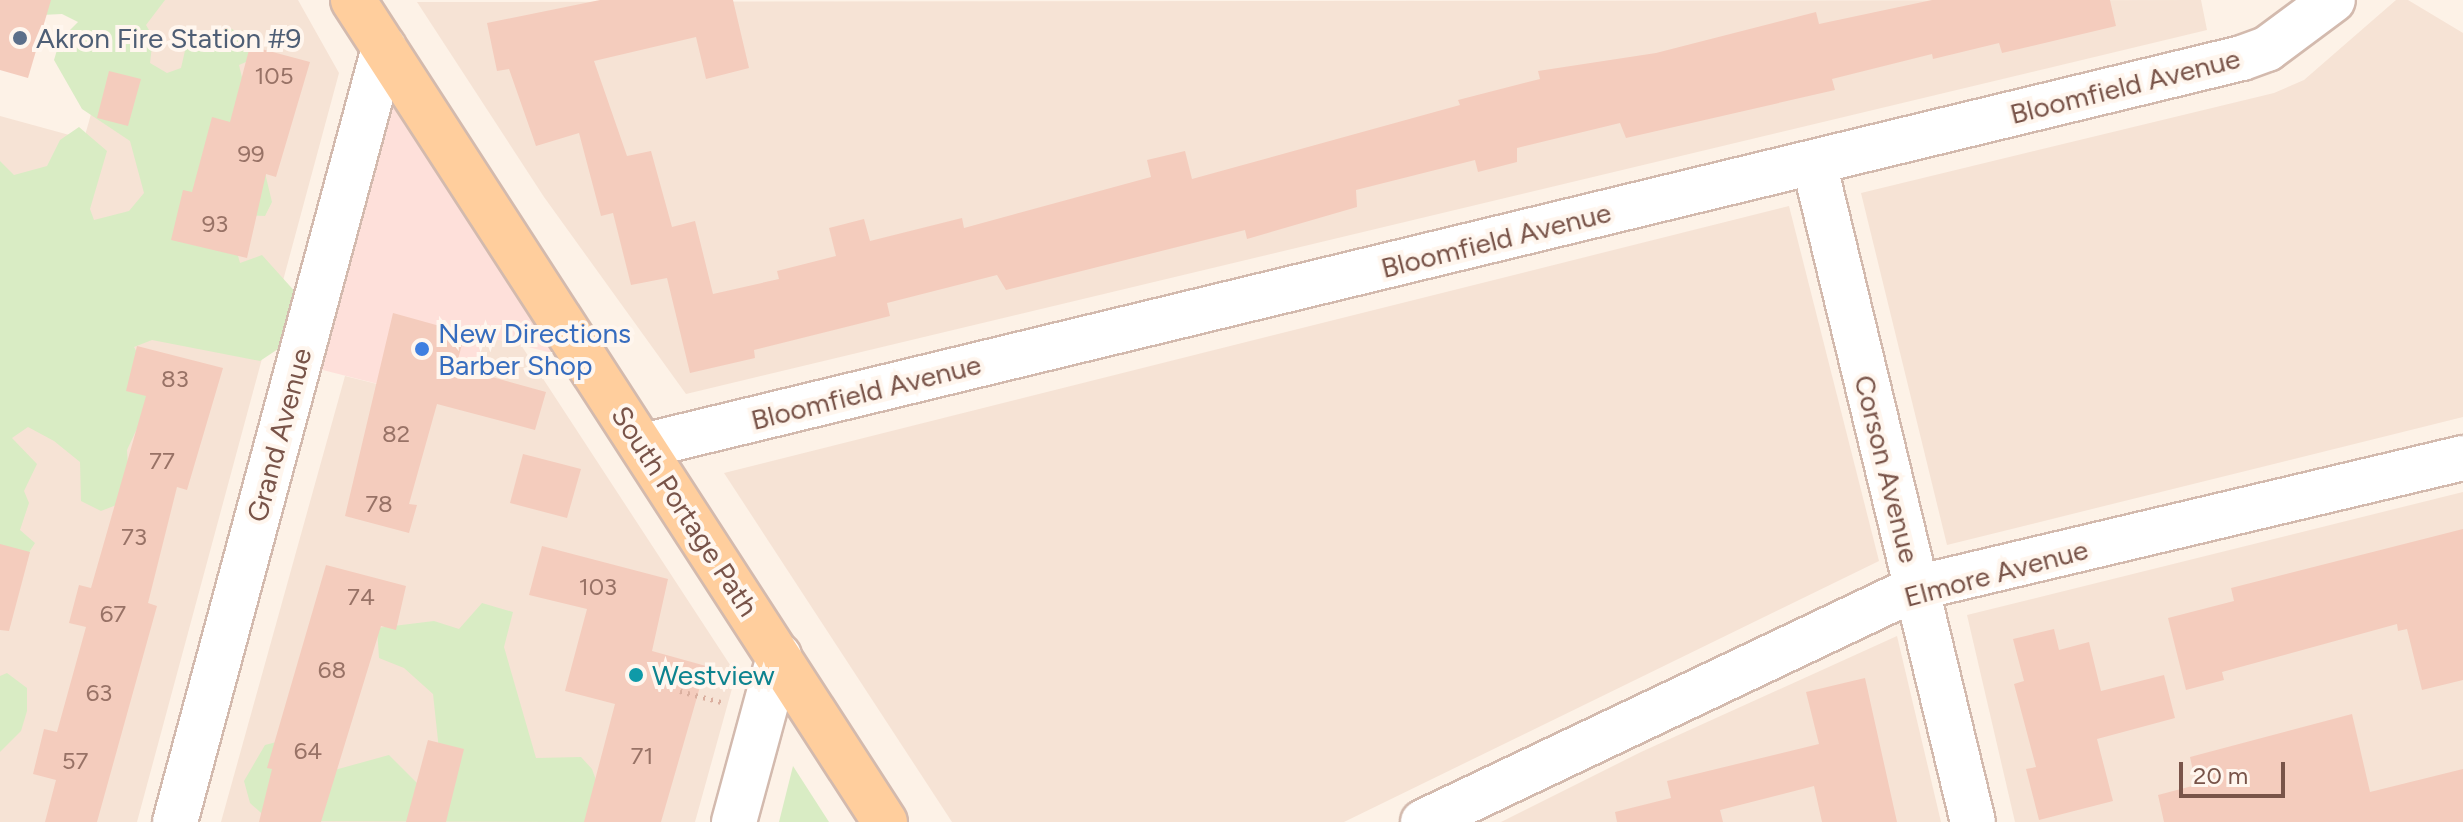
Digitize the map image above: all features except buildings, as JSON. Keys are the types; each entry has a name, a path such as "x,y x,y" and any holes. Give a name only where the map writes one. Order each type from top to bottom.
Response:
{"main road":[{"name":"South Portage Path","path":"353,0 885,822"}],"street":[{"name":"Bloomfield Avenue","path":"643,446 2242,58 2267,49 2333,0"},
{"name":"Grand Avenue","path":"175,822 384,48"},
{"name":"Corson Avenue","path":"1814,163 1973,822"},
{"name":"Elmore Avenue","path":"1423,822 1916,588 2463,458"},
{"path":"734,822 779,656"}],"path":[{"path":"680,691 732,705"}],"shaded area":[{"path":"123,0 298,0 339,73 137,822 0,822 0,116 84,139"},
{"path":"2201,0 2207,30 686,394 544,197 417,2"},
{"path":"2396,0 2408,0 2463,33 2463,417 1947,545 1861,193 2274,93 2304,80"},
{"path":"384,48 588,362 484,336 465,406 299,364"},
{"path":"1789,206 1879,561 1344,822 952,822 724,473"},
{"path":"483,336 521,345 736,674 695,822 221,822 345,376 465,406"},
{"path":"2463,492 2463,822 2015,822 1967,615"},
{"path":"1897,636 1941,822 1501,822 1641,752"}],"green space":[{"path":"22,0 165,0 146,25 153,37 150,63 167,73 181,68 187,42 230,28 253,41 255,58 239,65 272,202 265,216 245,215 235,245 240,263 262,255 298,295 281,347 260,361 152,340 134,347 156,388 127,450 129,481 119,504 101,511 81,501 80,462 54,441 28,427 12,438 37,464 24,491 29,503 20,530 35,543 28,554 0,549 0,161 14,175 47,166 60,140 79,127 107,151 90,209 94,220 129,211 144,193 130,141 82,109 54,60 60,40 78,22 62,14 41,15"},
{"path":"482,603 513,612 504,647 536,758 581,757 592,769 600,791 588,822 270,821 250,803 244,781 265,745 292,738 331,771 389,755 418,784 439,750 433,694 404,668 379,658 377,628 434,621 459,629"},
{"path":"7,673 27,688 27,711 21,731 0,752 0,676"},
{"path":"793,766 829,822 779,822"}],"place":[{"name":"Akron Fire Station #9","path":"20,38"},
{"name":"New Directions Barber Shop","path":"422,349"},
{"name":"Westview","path":"636,675"}]}
